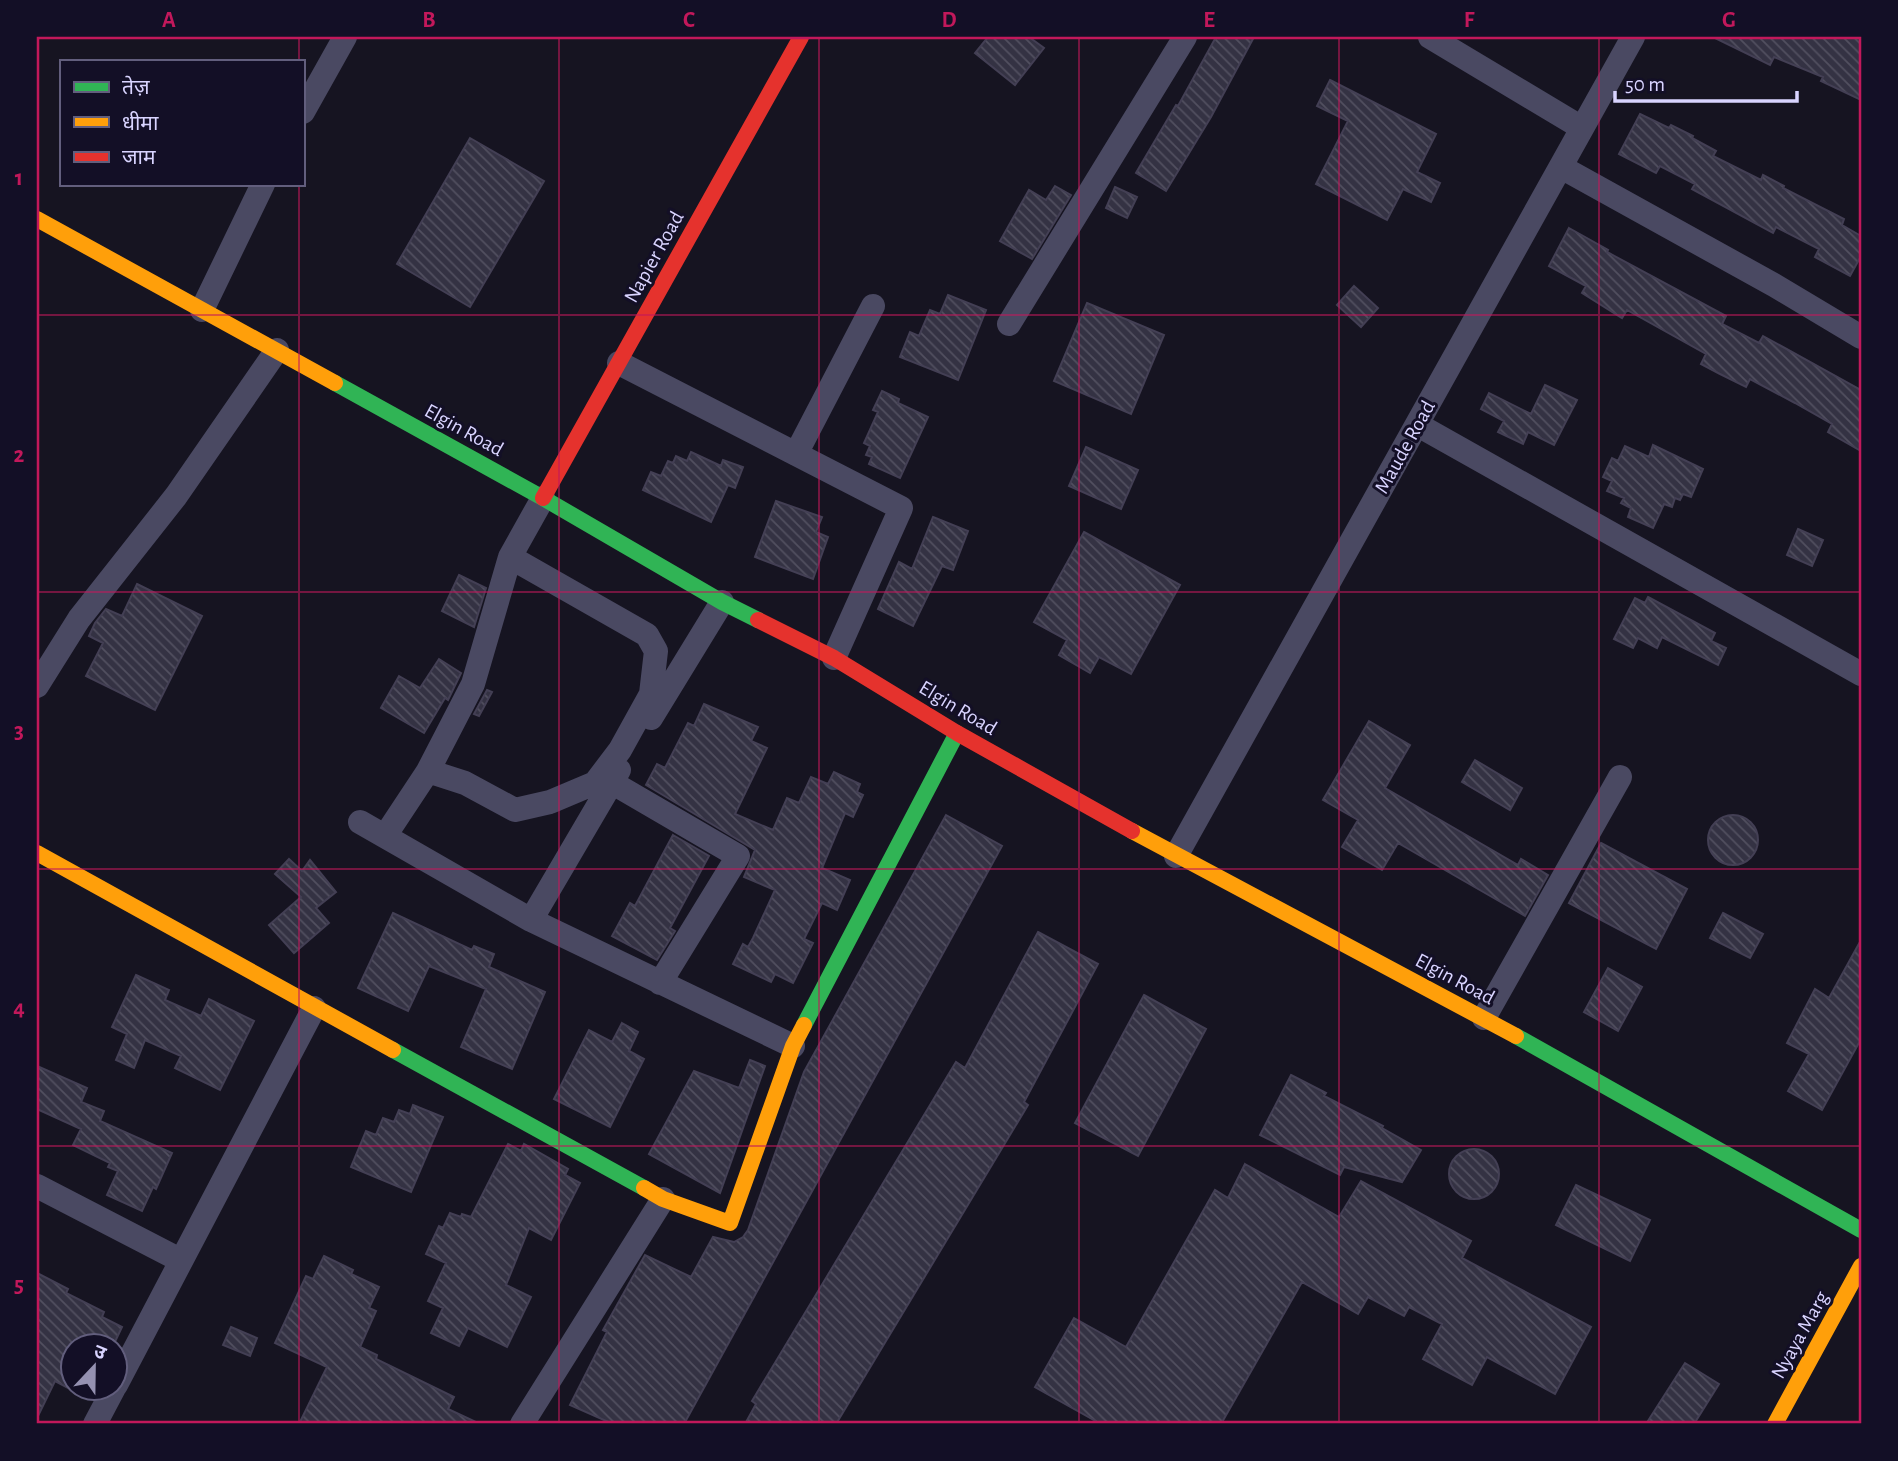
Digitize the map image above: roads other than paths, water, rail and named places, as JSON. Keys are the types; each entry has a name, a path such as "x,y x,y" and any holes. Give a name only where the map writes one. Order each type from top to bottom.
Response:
{"street":[{"path":"304,110 345,37"},
{"name":"Napier Road","path":"543,498 801,37"},
{"path":"1009,324 1185,37"},
{"path":"1430,37 1582,128"},
{"name":"Maude Road","path":"1176,856 1633,37"},
{"path":"1561,167 1774,285 1861,337"},
{"path":"202,310 262,186"},
{"name":"Elgin Road","path":"37,219 543,498 722,602 834,658 957,733 1176,856 1484,1018 1861,1230"},
{"path":"796,454 873,306"},
{"path":"37,686 79,620 176,496 277,350"},
{"path":"619,363 901,508 834,658"},
{"path":"1418,425 1861,674"},
{"path":"385,836 428,771 472,684 510,557 543,498"},
{"path":"428,771 465,783 515,810 550,802 595,783 620,750 651,694 656,651 647,635 510,557"},
{"path":"531,920 611,782 722,602"},
{"path":"37,853 663,1199 730,1223 793,1046 957,733"},
{"path":"1484,1018 1620,777"},
{"path":"611,782 738,856 660,983"},
{"path":"360,822 531,920 793,1046"},
{"path":"130,1357 314,1008"},
{"path":"37,1187 180,1260"},
{"path":"522,1424 663,1199"},
{"name":"Nyaya Marg","path":"1775,1424 1861,1266"},
{"path":"95,1424 107,1402"}]}
